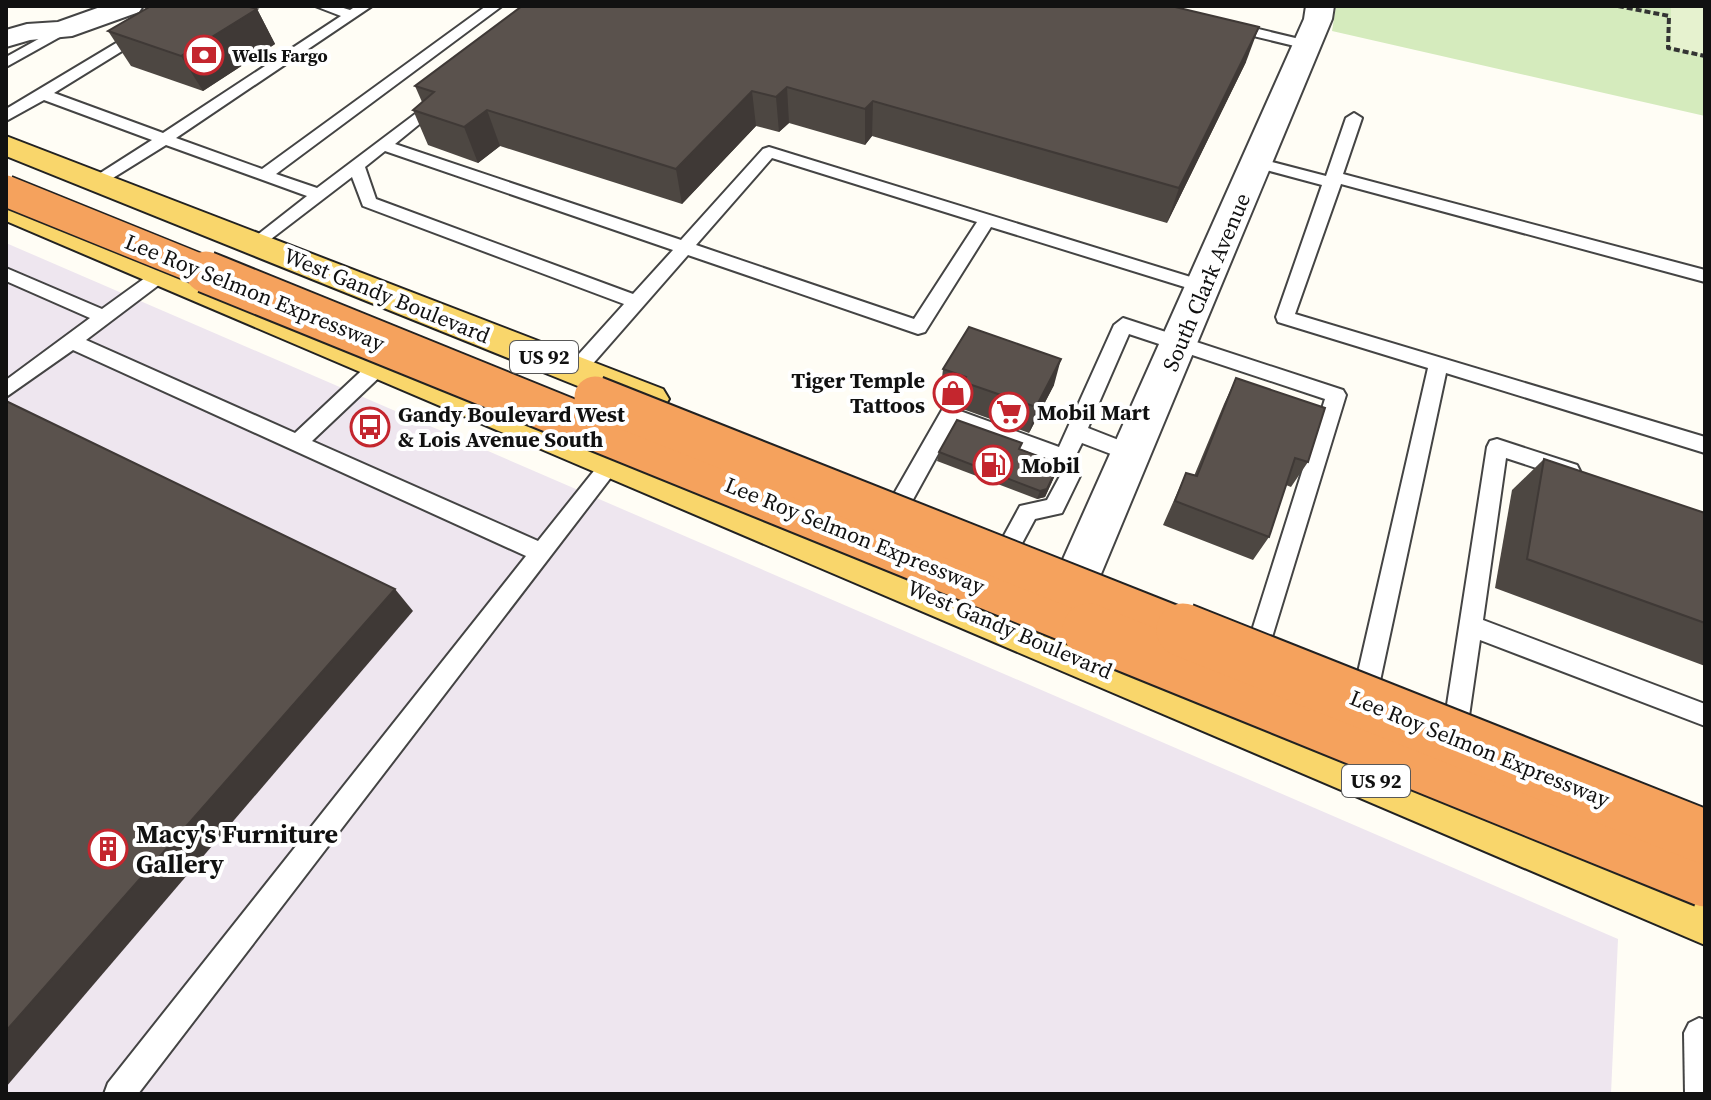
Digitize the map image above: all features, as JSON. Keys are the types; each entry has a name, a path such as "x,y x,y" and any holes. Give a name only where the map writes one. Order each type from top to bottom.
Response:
{"highway":[{"name":"Lee Roy Selmon Expressway","path":"6,161 1705,837"},
{"name":"Lee Roy Selmon Expressway","path":"6,191 1705,880"}],"main road":[{"name":"West Gandy Boulevard","path":"6,145 1368,681 1456,728 1705,816"},
{"path":"6,161 467,342 508,343"},
{"name":"West Gandy Boulevard","path":"6,208 1705,917"},
{"path":"556,439 636,447 992,593 1083,570"},
{"path":"1047,645 1106,600 1456,728"}],"street":[{"path":"6,39 27,32 62,30 129,6"},
{"name":"South Clark Avenue","path":"1047,645 1083,570 1257,163 1307,45 1320,6"}],"lane":[{"path":"6,116 189,6"},
{"path":"322,6 358,11"},
{"path":"264,175 495,6"},
{"path":"100,181 358,11"},
{"path":"1217,24 1307,45"},
{"path":"6,63 62,30"},
{"path":"258,243 454,89"},
{"path":"42,94 319,195"},
{"path":"1354,118 1285,317 1705,445"},
{"path":"383,145 918,327 987,220"},
{"path":"576,370 769,152 1204,287"},
{"path":"1257,163 1705,276"},
{"path":"356,166 369,202 637,302"},
{"path":"6,274 104,317"},
{"path":"6,390 162,274"},
{"path":"1012,541 1028,512 1054,507 1070,476 1065,457 1123,325 1336,395 1261,640"},
{"path":"71,341 542,553"},
{"path":"1368,681 1438,364"},
{"path":"297,443 380,365"},
{"path":"902,499 949,415 1065,457"},
{"path":"1076,432 1132,454"},
{"path":"1456,728 1497,447 1597,480"},
{"path":"119,1094 612,463"},
{"path":"1470,626 1705,715"},
{"path":"1700,1094 1699,1033 1705,1035"}],"path":[{"path":"1618,6 1669,16 1668,48 1705,56"}],"shaded area":[{"path":"6,243 1618,939 1611,1094 6,1094"}],"green space":[{"path":"1336,6 1705,6 1705,116 1332,31"},
{"path":"1671,6 1705,6 1705,55 1671,48"}],"building":[{"path":"151,6 246,6 257,9 181,56 108,31"},
{"path":"522,6 1171,6 1259,27 1179,188 873,101 865,109 787,87 776,97 752,91 676,169 487,110 464,127 413,110 434,92 415,86"},
{"path":"969,327 1061,359 1036,407 963,382 966,377 943,369"},
{"path":"1236,378 1325,408 1308,462 1295,458 1269,537 1175,501 1186,473 1197,476"},
{"name":"Macy's Furniture Gallery","path":"6,401 395,589 6,1031"},
{"name":"Mobil","path":"957,420 1022,443 1019,449 1059,464 1047,489 1040,491 939,452"},
{"path":"1544,459 1705,513 1705,623 1527,559"}],"place":[{"name":"Wells Fargo","path":"204,55"},
{"name":"Tiger Temple Tattoos","path":"953,393"},
{"name":"Mobil Mart","path":"1009,412"},
{"name":"Gandy Boulevard West & Lois Avenue South","path":"370,427"},
{"name":"Mobil","path":"993,465"},
{"name":"Macy's Furniture Gallery","path":"108,849"}]}
